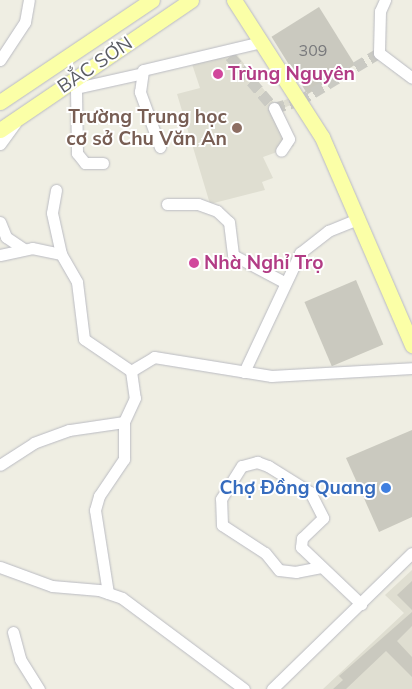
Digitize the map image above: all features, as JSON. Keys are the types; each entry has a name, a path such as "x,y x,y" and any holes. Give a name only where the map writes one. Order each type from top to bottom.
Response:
{"main road":[{"name":"BẮC SƠN","path":"2,99 152,0"},
{"name":"BẮC SƠN","path":"0,130 190,0"},
{"path":"234,0 322,137 412,345"}],"street":[{"path":"0,60 26,22 29,0"},
{"path":"385,0 380,11 378,53 412,78"},
{"path":"103,163 85,163 77,154 76,88 139,74 148,66 261,42"},
{"path":"139,74 150,128 160,147"},
{"path":"274,108 289,139 281,151"},
{"path":"0,144 19,117"},
{"path":"56,190 52,213 61,254 77,282 84,339 131,371 135,398 124,422 124,459 99,496 96,510 108,593"},
{"path":"167,204 198,204 217,211 229,222 233,255 284,282"},
{"path":"244,372 284,282 307,246 357,219"},
{"path":"0,222 6,237 24,249"},
{"path":"0,255 24,249 42,248 61,254"},
{"path":"131,371 148,358 162,357 271,376 412,368"},
{"path":"0,465 34,443 69,430 124,422"},
{"path":"321,567 296,572 279,570 265,553 222,525 221,498 242,466 257,462 268,466 310,492 323,518 302,538 301,547 361,604"},
{"path":"272,689 412,553"},
{"path":"0,567 52,586 108,593 138,607 244,689"},
{"path":"13,632 20,659 39,689"}],"shaded area":[{"name":"Trường Trung học cơ sở Chu Văn An","path":"235,52 275,104 290,98 293,104 279,110 294,146 263,157 273,178 262,182 265,190 210,204 177,94 200,88 191,61"},
{"path":"412,570 412,689 323,689 404,613 385,595"}],"building":[{"path":"319,7 355,65 308,94 272,37"},
{"path":"356,280 383,344 332,366 304,302"},
{"name":"Chợ Đồng Quang","path":"412,430 412,517 379,532 346,458"},
{"path":"412,581 412,610 397,595"},
{"path":"412,612 412,626 397,641 412,657 412,677 386,651 346,689 333,689 343,680 339,676"}],"tunnel":[{"path":"230,56 274,108 299,101 379,53"}],"place":[{"name":"Trùng Nguyên","path":"218,74"},
{"name":"Trường Trung học cơ sở Chu Văn An","path":"237,128"},
{"name":"Nhà Nghỉ Trọ","path":"194,263"},
{"name":"Chợ Đồng Quang","path":"386,488"}]}
